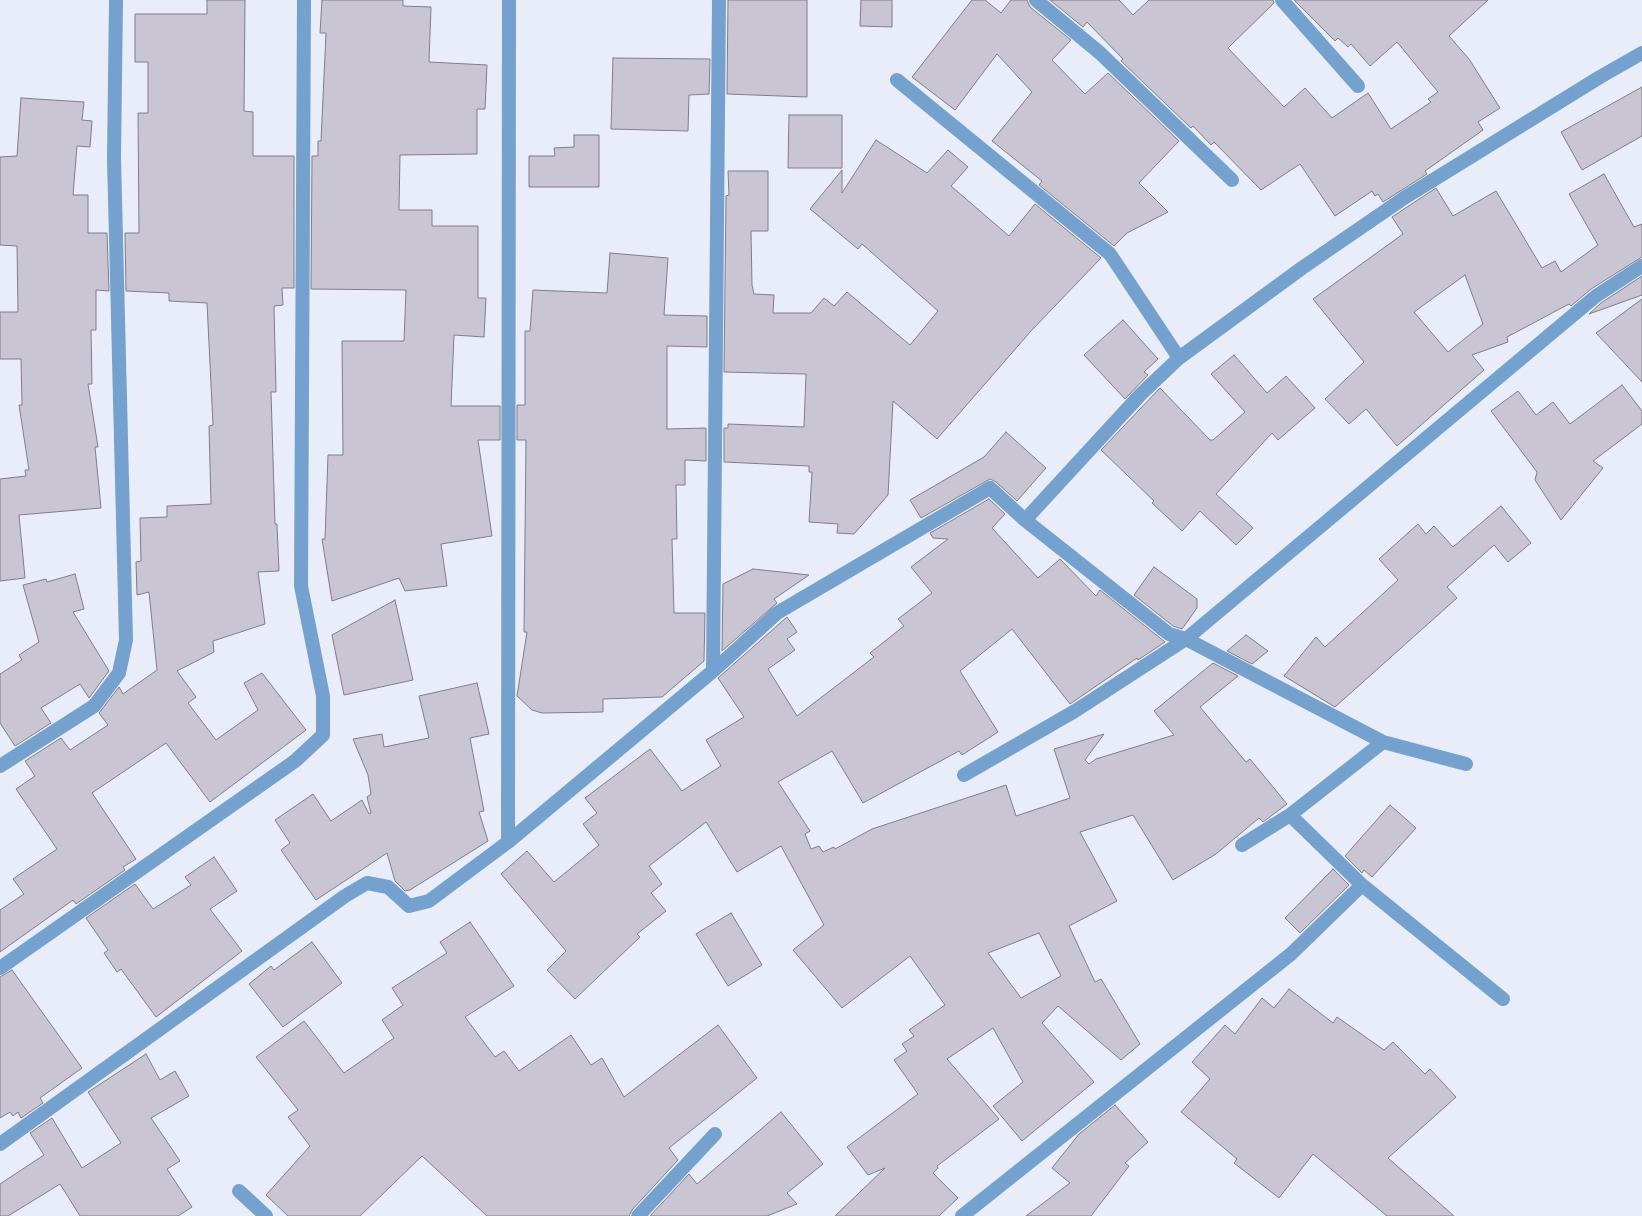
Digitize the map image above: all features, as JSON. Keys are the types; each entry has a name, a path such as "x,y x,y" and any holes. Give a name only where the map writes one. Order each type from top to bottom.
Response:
{"street":[{"path":"0,766 94,706 119,673 126,640 114,158 116,0"},
{"path":"0,968 295,761 323,736 323,696 301,586 304,0"},
{"path":"508,842 510,0"},
{"path":"713,671 719,0"},
{"path":"1036,0 1100,53 1232,180"},
{"path":"1282,0 1358,86"},
{"path":"1025,520 1141,394 1179,358 1302,268 1404,198 1600,76 1642,54"},
{"path":"897,80 1110,254 1179,358"},
{"path":"964,775 1075,711 1186,639 1596,296 1642,266"},
{"path":"0,1144 344,896 367,883 388,887 409,906 429,901 508,842 713,671 777,613 990,488 1025,520 1169,634 1186,639 1383,742 1466,764"},
{"path":"1242,845 1290,815 1383,742"},
{"path":"1290,815 1362,885 1503,999"},
{"path":"962,1216 1291,954 1362,885"},
{"path":"638,1216 715,1134"},
{"path":"239,1191 266,1216"}],"building":[{"path":"207,0 245,0 244,111 253,112 253,156 294,156 294,288 282,288 283,305 274,306 276,392 271,392 275,524 277,524 279,571 258,572 265,624 213,641 214,652 177,671 196,697 188,703 216,740 258,710 244,683 262,673 306,730 210,802 166,743 92,793 136,859 123,867 125,870 76,904 73,900 0,952 0,910 24,894 13,879 57,849 16,789 35,776 25,761 61,738 70,750 108,725 99,713 119,687 123,694 157,670 149,592 137,595 136,562 141,561 140,518 167,517 167,506 211,504 209,426 213,425 207,303 169,301 169,293 126,291 125,233 139,233 138,113 148,113 148,62 135,62 135,14 207,14"},
{"path":"322,0 403,0 403,6 431,7 429,62 487,65 485,109 477,109 477,154 400,155 399,210 432,210 432,226 478,226 478,298 486,298 484,337 454,335 451,406 500,406 500,440 478,440 492,536 441,544 447,586 405,591 399,578 332,601 322,539 325,539 328,455 343,455 342,341 404,341 406,290 311,289 312,156 318,156 318,141 321,141 326,33 320,33"},
{"path":"728,0 807,0 807,97 727,94"},
{"path":"861,0 892,0 892,27 860,26"},
{"path":"972,0 985,0 1001,13 1011,0 1027,0 1030,7 1071,40 1052,60 1085,94 1108,73 1179,141 1139,183 1168,212 1127,233 1114,246 1039,185 1042,181 992,141 1032,92 997,54 955,110 912,77"},
{"path":"1050,0 1119,0 1133,15 1149,0 1273,0 1274,3 1228,48 1284,107 1305,88 1332,118 1368,93 1391,129 1431,102 1428,99 1438,92 1397,42 1370,66 1351,44 1348,47 1338,38 1335,41 1294,0 1488,0 1449,36 1469,59 1500,108 1478,122 1483,130 1425,171 1427,174 1383,202 1378,194 1375,196 1372,191 1335,216 1300,164 1261,190 1214,142 1211,145 1193,126 1191,128 1121,61 1123,59 1087,22 1083,27"},
{"path":"613,58 710,59 709,94 689,95 688,131 611,129"},
{"path":"1642,87 1642,136 1582,170 1561,132"},
{"path":"21,98 84,102 82,120 92,121 90,147 77,146 73,195 88,195 88,233 107,233 109,291 96,290 96,330 91,330 92,384 88,384 98,447 95,447 101,508 19,515 25,578 0,581 0,479 26,476 25,470 29,470 19,405 22,405 21,359 0,359 0,312 18,312 17,246 0,245 0,157 17,156"},
{"path":"789,115 842,115 842,168 788,168"},
{"path":"574,135 599,135 599,187 529,187 529,156 555,156 554,148 574,147"},
{"path":"876,140 927,173 948,150 968,167 951,186 1009,236 1035,204 1101,258 1031,331 937,439 893,401 888,495 854,534 837,533 838,524 809,522 812,472 809,472 809,466 724,462 724,428 728,428 728,424 804,427 806,374 724,372 726,196 729,195 728,171 768,171 768,231 751,231 752,285 754,294 774,295 773,313 811,313 824,298 834,306 847,292 910,345 938,311 862,244 858,249 810,209 842,170 842,193"},
{"path":"1604,174 1634,227 1642,224 1642,257 1591,289 1571,306 1569,304 1507,337 1508,342 1472,355 1484,370 1397,446 1366,409 1349,424 1325,399 1364,362 1313,299 1403,234 1392,217 1436,188 1453,216 1496,191 1542,268 1555,261 1561,272 1598,245 1569,194","holes":["1465,275 1483,324 1448,352 1414,312"]},
{"path":"610,253 668,258 664,315 707,316 707,347 667,346 667,429 706,428 706,461 685,460 685,485 676,485 677,539 672,539 674,613 705,613 704,661 662,697 603,699 603,712 542,713 532,710 517,696 527,632 524,632 526,440 517,440 517,405 525,405 525,331 530,331 533,290 607,293"},
{"path":"1642,276 1642,295 1589,314 1601,303"},
{"path":"1642,299 1642,382 1596,333"},
{"path":"1123,320 1158,359 1144,372 1148,375 1125,399 1084,355"},
{"path":"1234,355 1267,393 1286,376 1315,408 1278,440 1272,433 1216,494 1253,528 1236,545 1200,511 1182,531 1101,450 1160,388 1210,440 1213,440 1245,412 1211,374"},
{"path":"1622,385 1642,411 1642,424 1593,461 1603,468 1561,520 1535,480 1537,472 1491,411 1518,391 1536,415 1553,402 1570,424"},
{"path":"1006,432 1046,468 1017,501 990,479 921,518 910,500 984,457"},
{"path":"989,499 1005,514 992,528 1038,578 1060,559 1096,596 1100,590 1165,642 1138,660 1137,658 1070,704 1012,629 960,671 998,732 962,755 959,751 863,803 832,751 778,782 810,831 805,834 811,849 819,846 823,852 834,847 835,849 872,829 1006,785 1016,816 1070,798 1054,749 1104,734 1085,760 1089,764 1096,759 1174,735 1154,711 1213,663 1238,676 1200,707 1246,762 1250,759 1287,804 1263,822 1259,818 1216,854 1173,880 1133,815 1080,832 1117,901 1069,926 1095,982 1101,979 1140,1044 1121,1060 1058,1006 1042,1023 1094,1082 1022,1141 993,1106 1023,1082 993,1028 947,1059 999,1119 937,1166 938,1168 933,1173 958,1198 939,1216 835,1216 885,1168 868,1175 847,1147 918,1094 894,1060 907,1051 902,1044 914,1036 909,1030 945,1005 910,956 842,1008 793,950 824,925 781,846 737,872 706,822 649,866 662,884 651,893 666,911 637,934 640,937 575,999 547,970 566,951 501,874 527,851 554,882 599,845 583,824 597,813 585,798 650,749 682,791 721,766 706,740 744,717 718,678 787,617 797,632 787,639 795,650 768,669 797,716 874,657 870,653 904,626 898,619 932,593 911,567 948,539 933,538 930,533","holes":["1039,933 1061,976 1021,998 988,953"]},
{"path":"1501,506 1531,543 1508,562 1494,545 1447,587 1457,598 1335,707 1284,676 1316,637 1325,647 1398,580 1379,559 1418,524 1426,534 1434,526 1453,547"},
{"path":"1154,567 1197,599 1197,608 1182,629 1173,626 1134,595"},
{"path":"753,569 809,575 774,599 777,603 722,651 723,584"},
{"path":"75,574 84,609 73,612 109,671 89,698 80,684 41,708 51,723 15,746 0,723 0,674 22,660 19,655 39,642 23,585 46,579 47,582"},
{"path":"395,600 413,680 344,695 332,635"},
{"path":"1246,635 1268,651 1252,664 1227,651"},
{"path":"477,683 489,734 470,738 484,811 479,812 488,841 410,890 405,891 395,881 387,853 316,900 281,850 290,843 275,820 313,794 331,821 362,800 369,814 371,813 367,797 371,794 368,775 353,739 382,734 384,747 429,738 419,696"},
{"path":"1390,805 1416,828 1372,877 1364,870 1362,873 1345,856"},
{"path":"214,857 237,891 210,909 242,951 156,1017 121,969 117,972 104,953 108,950 86,918 135,884 153,909 191,885 185,877"},
{"path":"1333,869 1349,885 1300,933 1285,918"},
{"path":"731,913 762,965 728,986 696,934"},
{"path":"470,922 514,986 465,1017 495,1057 504,1051 519,1071 571,1035 591,1065 602,1058 624,1097 718,1025 757,1078 669,1148 678,1160 632,1210 629,1216 487,1216 422,1156 360,1216 288,1216 266,1195 310,1146 288,1117 298,1110 256,1057 304,1021 344,1073 394,1038 382,1020 403,1005 392,988 447,953 440,942"},
{"path":"312,942 342,983 283,1027 249,984 271,966 274,970"},
{"path":"12,970 82,1068 40,1098 43,1103 21,1118 18,1112 13,1116 10,1112 0,1118 0,977"},
{"path":"1289,989 1333,1023 1337,1017 1384,1050 1393,1042 1425,1074 1430,1069 1456,1097 1388,1158 1454,1216 1387,1216 1313,1154 1279,1198 1234,1163 1237,1159 1181,1112 1210,1079 1192,1062 1225,1025 1235,1034 1262,998 1274,1008"},
{"path":"146,1054 160,1080 175,1071 189,1096 151,1118 180,1161 167,1169 192,1207 178,1216 80,1216 60,1184 8,1216 0,1216 0,1184 44,1155 30,1133 52,1118 82,1168 121,1143 88,1092"},
{"path":"1115,1105 1148,1142 1125,1163 1129,1166 1091,1216 1026,1216 1070,1183 1052,1168 1079,1134"},
{"path":"781,1112 823,1164 787,1193 797,1204 767,1216 650,1216 689,1174 697,1184"}]}
